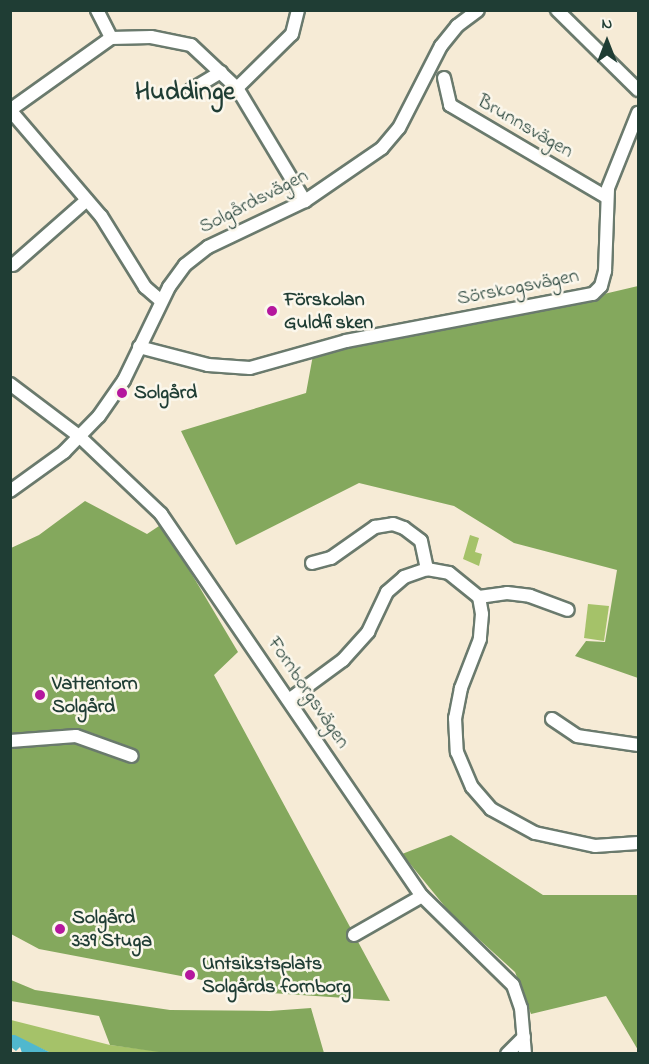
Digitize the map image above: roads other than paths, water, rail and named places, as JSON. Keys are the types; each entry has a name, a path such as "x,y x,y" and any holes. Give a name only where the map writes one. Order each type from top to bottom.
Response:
{"street":[{"path":"97,10 111,38"},
{"path":"237,88 292,34 298,10"},
{"name":"Solgårdsvägen","path":"10,491 80,437 124,380 161,301 176,275 199,253 305,201 391,139 441,46 457,26 478,10"},
{"path":"557,10 639,90"},
{"path":"161,301 145,287 118,239 10,110 111,38 151,38 191,45 237,88 305,201"},
{"path":"191,90 221,72"},
{"name":"Brunnsvägen","path":"444,78 450,105 606,197"},
{"name":"Sörskogsvägen","path":"139,348 241,368 369,336 593,294 601,286 605,271 606,197 639,113"},
{"path":"13,265 87,200"},
{"name":"Fornborgsvägen","path":"10,384 80,437 161,514 290,699 422,896 513,985 522,1008 525,1053"},
{"path":"312,563 331,558 375,527 393,525 404,528 421,541 427,569"},
{"path":"290,699 343,660 368,632 396,583 427,569 458,577 478,597 482,614 480,639 461,688 455,718 457,752 472,787 491,809 535,833 595,846 639,843"},
{"path":"478,597 507,593 530,596 568,610"},
{"path":"552,718 577,736 639,745"},
{"path":"10,741 76,736 132,756"},
{"path":"354,935 422,896"},
{"path":"507,1053 524,1037"}],"water":[{"path":"11,1035 51,1053 22,1053 20,1047 16,1051 11,1047"}],"place":[{"name":"Förskolan Guldfisken","path":"272,311"},
{"name":"Solgård","path":"122,393"},
{"name":"Vattentorn Solgård","path":"40,695"},
{"name":"Solgård 3:39 Stuga","path":"60,929"},
{"name":"Untsikstsplats Solgårds fornborg","path":"190,975"}],"district":[{"name":"Huddinge","path":"185,94"}]}
